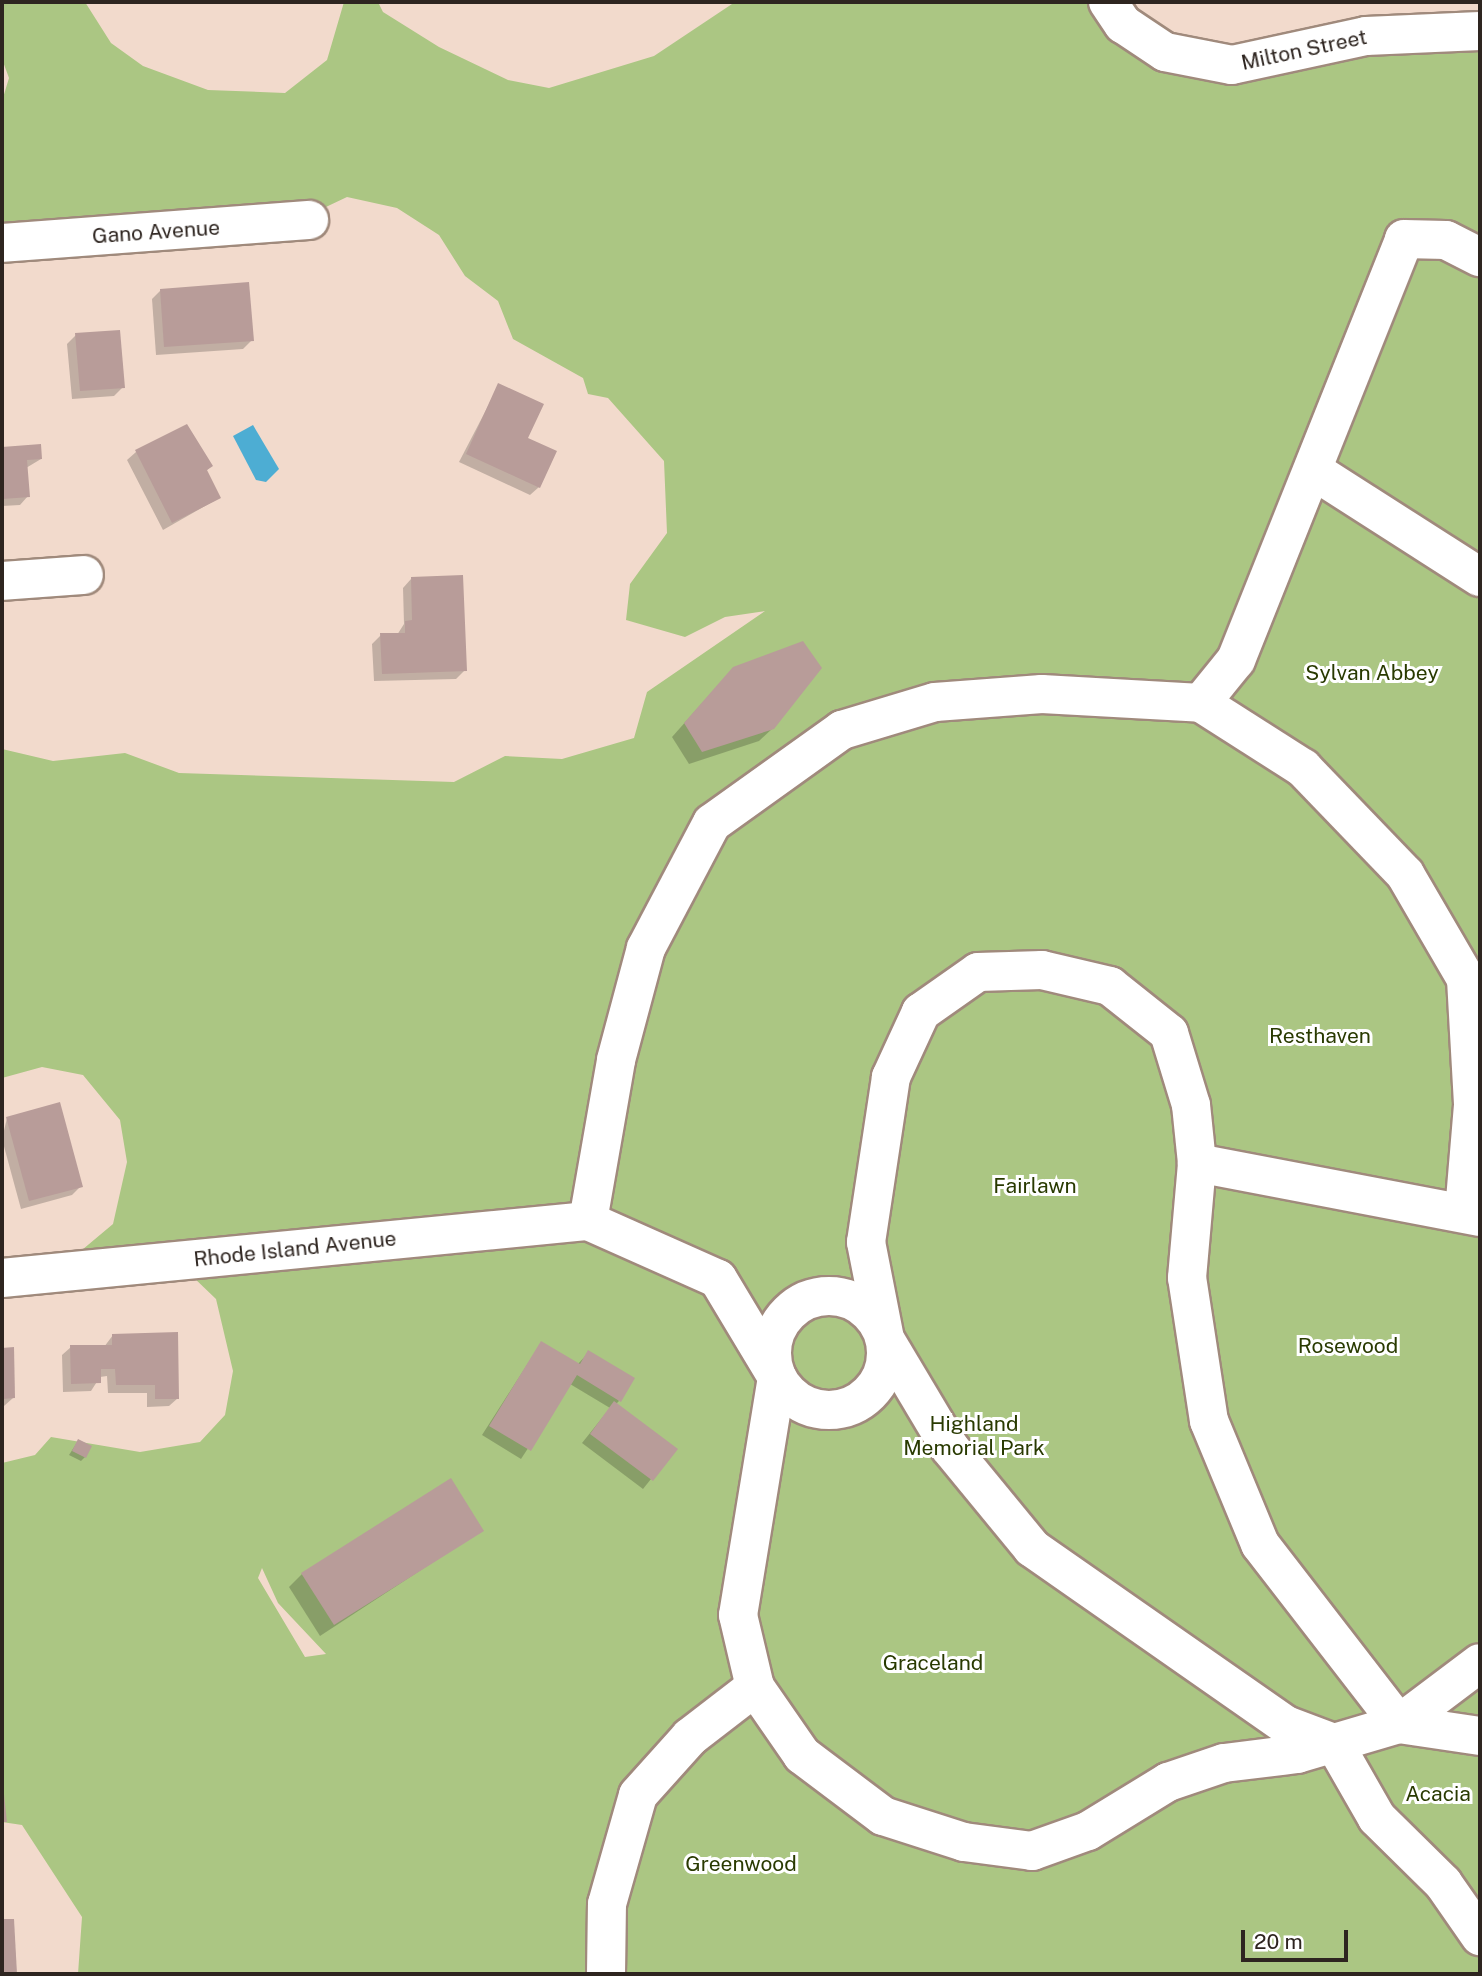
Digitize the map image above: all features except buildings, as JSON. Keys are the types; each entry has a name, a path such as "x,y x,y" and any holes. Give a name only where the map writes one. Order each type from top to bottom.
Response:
{"street":[{"name":"Milton Street","path":"1108,2 1123,24 1165,52 1232,65 1366,36 1480,31"},
{"name":"Gano Avenue","path":"2,243 309,220"},
{"path":"1201,703 1236,660 1314,471 1404,239 1446,240 1480,257"},
{"path":"1314,471 1480,577"},
{"path":"2,580 84,575"},
{"path":"1197,1163 1472,1215 1473,1105 1466,979 1405,874 1303,768 1201,703 1042,694 934,702 842,730 712,823 646,948 616,1060 589,1221 718,1279 776,1377 802,1404 848,1406 871,1392 881,1376 885,1339 866,1242 891,1077 921,1013 978,972 1042,970 1110,986 1169,1033 1191,1105 1197,1163 1187,1278 1209,1421 1261,1544 1399,1724 1480,1736"},
{"name":"Rhode Island Avenue","path":"2,1278 589,1221"},
{"path":"1480,1663 1399,1724 1334,1743 1224,1763 1168,1782 1088,1831 1032,1851 964,1842 883,1816 803,1755 755,1687 738,1615 776,1377 772,1349 780,1322 810,1299 848,1298 864,1308 950,1448 1032,1548 1286,1725 1334,1743 1377,1818 1443,1884 1480,1936"},
{"path":"608,1973 607,1904 638,1795 690,1737 755,1687"}],"green space":[{"path":"2,2 85,2 111,43 143,66 208,90 285,93 327,60 344,2 378,2 383,12 439,47 508,80 549,88 654,56 735,2 1131,2 1169,36 1205,55 1480,44 1480,1974 78,1974 82,1917 22,1825 2,1822 2,1463 35,1455 51,1437 140,1452 200,1442 225,1415 233,1371 216,1299 191,1275 76,1255 113,1224 127,1162 120,1120 83,1075 42,1067 2,1078 2,749 53,761 125,753 179,773 454,782 505,756 562,759 634,738 647,692 765,611 725,617 685,637 626,620 630,584 667,533 664,461 608,398 588,394 583,378 513,339 498,301 465,276 439,235 397,208 347,197 309,215 2,241 2,101 9,78 2,59","holes":["262,1568 278,1603 326,1654 305,1657 258,1578"]}],"water":[{"path":"253,425 279,469 266,482 256,480 233,436"}],"park label":[{"name":"Sylvan Abbey","path":"1372,673"},
{"name":"Resthaven","path":"1320,1036"},
{"name":"Fairlawn","path":"1035,1186"},
{"name":"Rosewood","path":"1348,1346"},
{"name":"Highland Memorial Park","path":"974,1436"},
{"name":"Graceland","path":"933,1663"},
{"name":"Acacia","path":"1438,1794"},
{"name":"Greenwood","path":"741,1864"}]}
